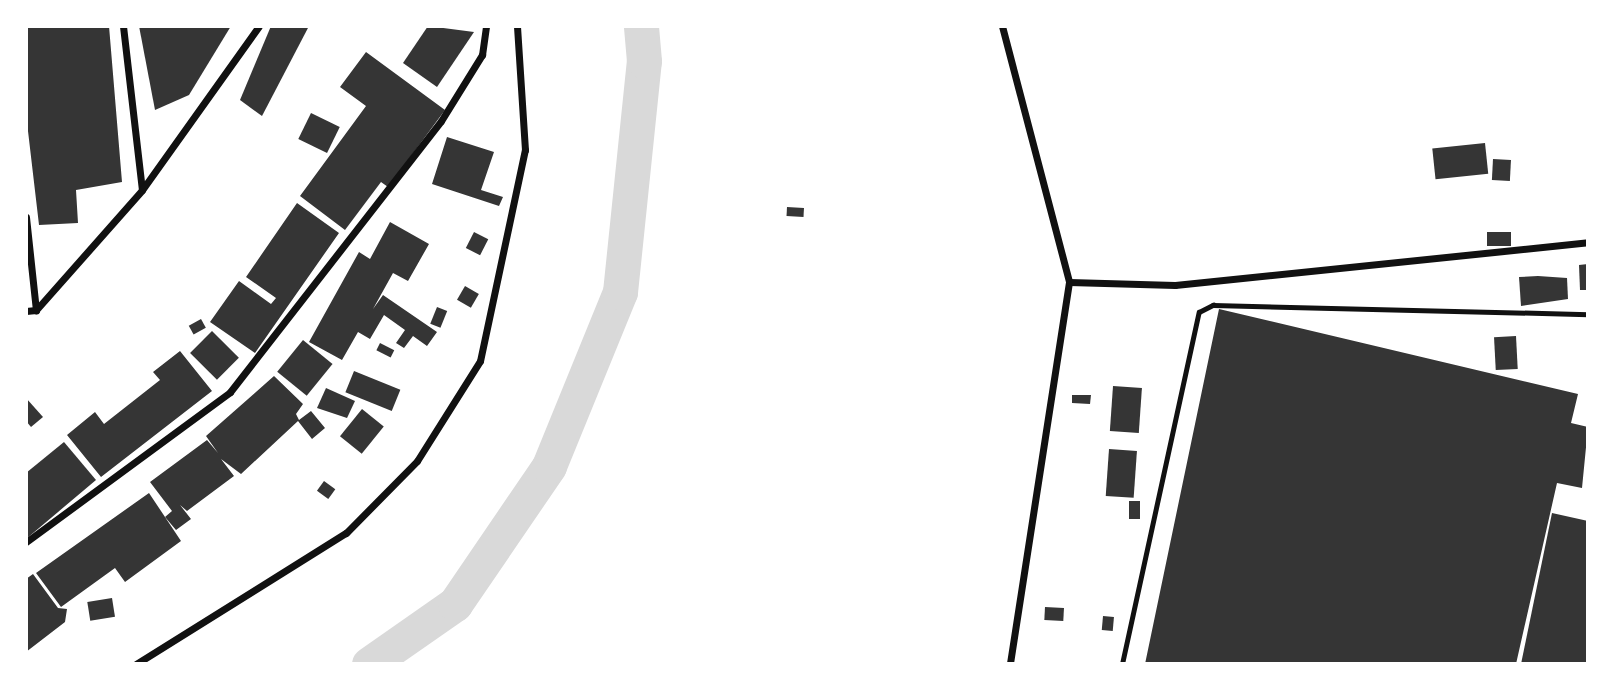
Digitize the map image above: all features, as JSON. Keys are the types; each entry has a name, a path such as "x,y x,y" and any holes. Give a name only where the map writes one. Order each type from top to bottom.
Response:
{"street":[{"path":"123,26 142,190"},
{"path":"26,311 36,310 142,190 259,26"},
{"path":"26,542 230,392 441,121 482,55 486,26"},
{"path":"136,664 346,533 417,461 480,361 525,150 517,26"},
{"path":"1002,26 1069,282 1010,664"},
{"path":"26,217 36,310"},
{"path":"1069,282 1175,285 1588,242"}],"lane":[{"path":"1122,664 1199,312 1213,305 1588,314"}],"building":[{"path":"26,26 109,26 122,182 76,190 78,223 39,225 26,114"},
{"path":"139,26 231,26 189,95 155,110"},
{"path":"271,26 309,26 262,116 240,100"},
{"path":"428,26 474,32 437,87 403,63"},
{"path":"366,52 445,110 388,187 381,182 345,230 300,196 366,106 340,87"},
{"path":"311,113 340,127 327,153 298,139"},
{"path":"447,137 494,152 481,190 503,197 499,206 432,184"},
{"path":"1485,143 1488,174 1436,179 1432,149"},
{"path":"1493,159 1511,160 1510,181 1492,180"},
{"path":"297,203 339,233 255,353 210,322 239,281 271,304 276,298 246,277"},
{"path":"787,207 804,208 804,217 787,216"},
{"path":"390,222 429,244 408,281 393,273 373,309 383,295 437,332 427,346 413,336 404,348 396,343 405,330 384,315 370,339 358,332 342,360 309,342 359,252 370,259"},
{"path":"474,232 488,239 480,255 466,248"},
{"path":"1487,232 1511,232 1511,246 1487,246"},
{"path":"1588,264 1588,290 1580,290 1579,265"},
{"path":"1519,277 1567,278 1568,299 1521,306"},
{"path":"465,286 479,294 471,308 457,300"},
{"path":"437,307 447,311 440,328 430,324"},
{"path":"1219,309 1578,394 1571,423 1588,427 1582,488 1557,483 1516,664 1145,664"},
{"path":"201,319 206,328 194,335 189,326"},
{"path":"212,331 239,358 217,380 190,353"},
{"path":"1516,336 1518,369 1496,370 1494,337"},
{"path":"303,340 333,364 307,396 277,372"},
{"path":"380,343 394,350 391,357 376,350"},
{"path":"180,351 212,391 101,477 67,435 95,412 104,424 160,380 153,372"},
{"path":"354,371 400,390 392,411 345,392"},
{"path":"274,376 303,404 296,414 299,420 311,411 325,428 312,439 298,421 241,474 221,459 234,476 187,511 180,505 191,519 176,530 165,517 172,511 150,482 207,440 218,453 206,436"},
{"path":"1113,386 1142,388 1139,433 1110,431"},
{"path":"326,388 355,401 347,418 317,408"},
{"path":"1072,395 1091,395 1090,404 1072,403"},
{"path":"26,398 43,417 31,427 26,421"},
{"path":"362,409 384,427 362,454 340,436"},
{"path":"64,442 96,480 26,539 26,473"},
{"path":"1109,449 1137,451 1134,498 1106,496"},
{"path":"324,481 335,489 328,499 317,491"},
{"path":"149,493 181,541 125,582 115,568 61,607 36,573"},
{"path":"1129,501 1140,501 1140,519 1129,519"},
{"path":"1552,513 1588,521 1588,664 1521,664"},
{"path":"33,574 58,608 67,609 65,622 26,652 26,579"},
{"path":"112,598 115,617 90,621 87,602"},
{"path":"1045,607 1064,608 1063,621 1044,620"},
{"path":"1103,616 1114,617 1113,631 1102,630"}],"waterway":[{"path":"369,664 455,604 549,466 620,292 644,61 641,26"}]}
